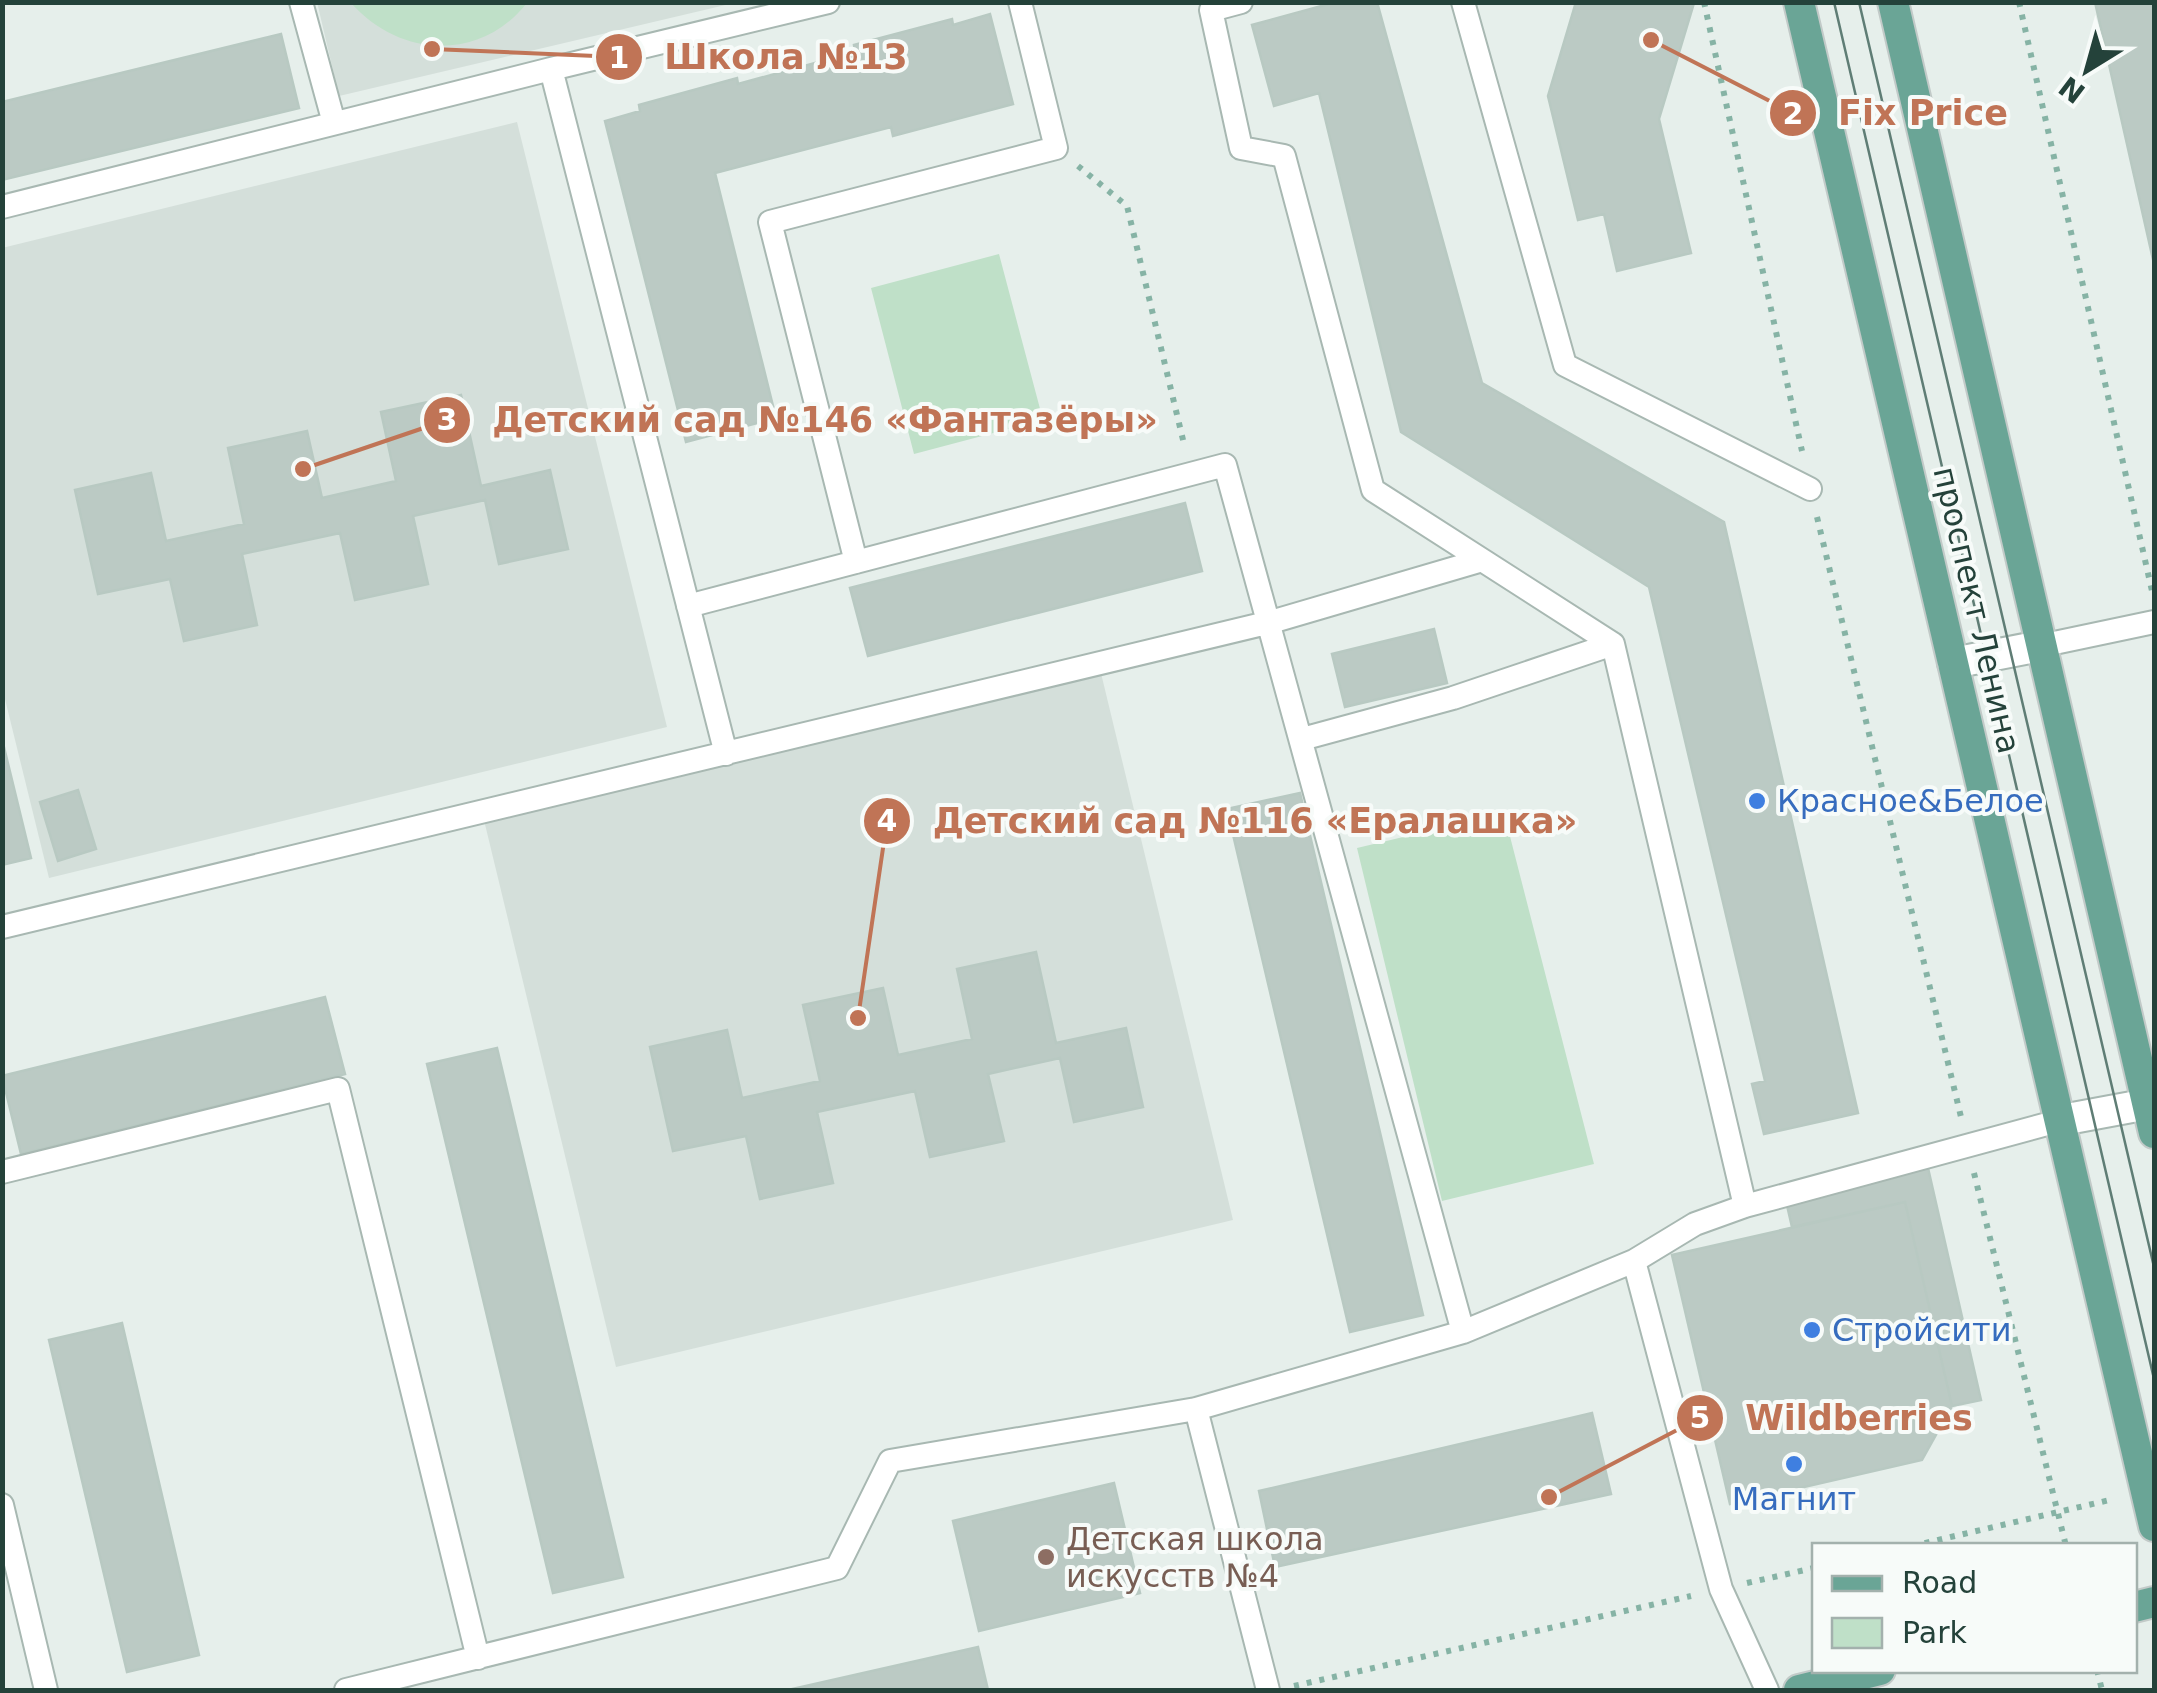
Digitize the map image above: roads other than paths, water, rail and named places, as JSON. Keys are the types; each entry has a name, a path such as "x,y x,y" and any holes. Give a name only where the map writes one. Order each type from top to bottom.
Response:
{"main road":[{"name":"проспект Ленина","path":"1799,2 2154,1526"},
{"name":"проспект Ленина","path":"1893,2 2151,1119"},
{"path":"1799,1690 1868,1673"}],"street":[{"path":"1953,663 2040,646"},
{"path":"2062,1120 2151,1119"}],"lane":[{"path":"301,2 334,124"},
{"path":"2,207 828,2"},
{"path":"856,562 770,222 1056,148 1020,2"},
{"path":"1241,2 1211,10 1240,148 1284,156 1373,490 1614,644 1745,1206"},
{"path":"1463,2 1565,365 1810,489"},
{"path":"551,69 726,754"},
{"path":"688,606 1225,465 1463,1332"},
{"path":"2,927 1271,622 1480,561"},
{"path":"2040,646 2154,622"},
{"path":"1302,739 1453,698 1614,644"},
{"path":"2,1172 338,1089 478,1658"},
{"path":"346,1690 838,1568 890,1460 1196,1409 1463,1332 1634,1261 1695,1224 1745,1206 2062,1120"},
{"path":"1634,1261 1722,1589 1767,1690"},
{"path":"1196,1409 1272,1690"},
{"path":"2,1505 46,1690"}],"tram line":[{"path":"1834,2 2154,1379"},
{"path":"1859,2 2154,1267"}],"place":[{"name":"Fix Price","path":"1651,40"},
{"name":"Школа №13","path":"432,49"},
{"name":"Детский сад №146 «Фантазёры»","path":"303,469"},
{"name":"Красное&Белое","path":"1757,801"},
{"name":"Детский сад №116 «Ералашка»","path":"858,1018"},
{"name":"Стройсити","path":"1812,1330"},
{"name":"Магнит","path":"1794,1464"},
{"name":"Wildberries","path":"1549,1497"},
{"name":"Детская школа искусств №4","path":"1046,1557"}]}
